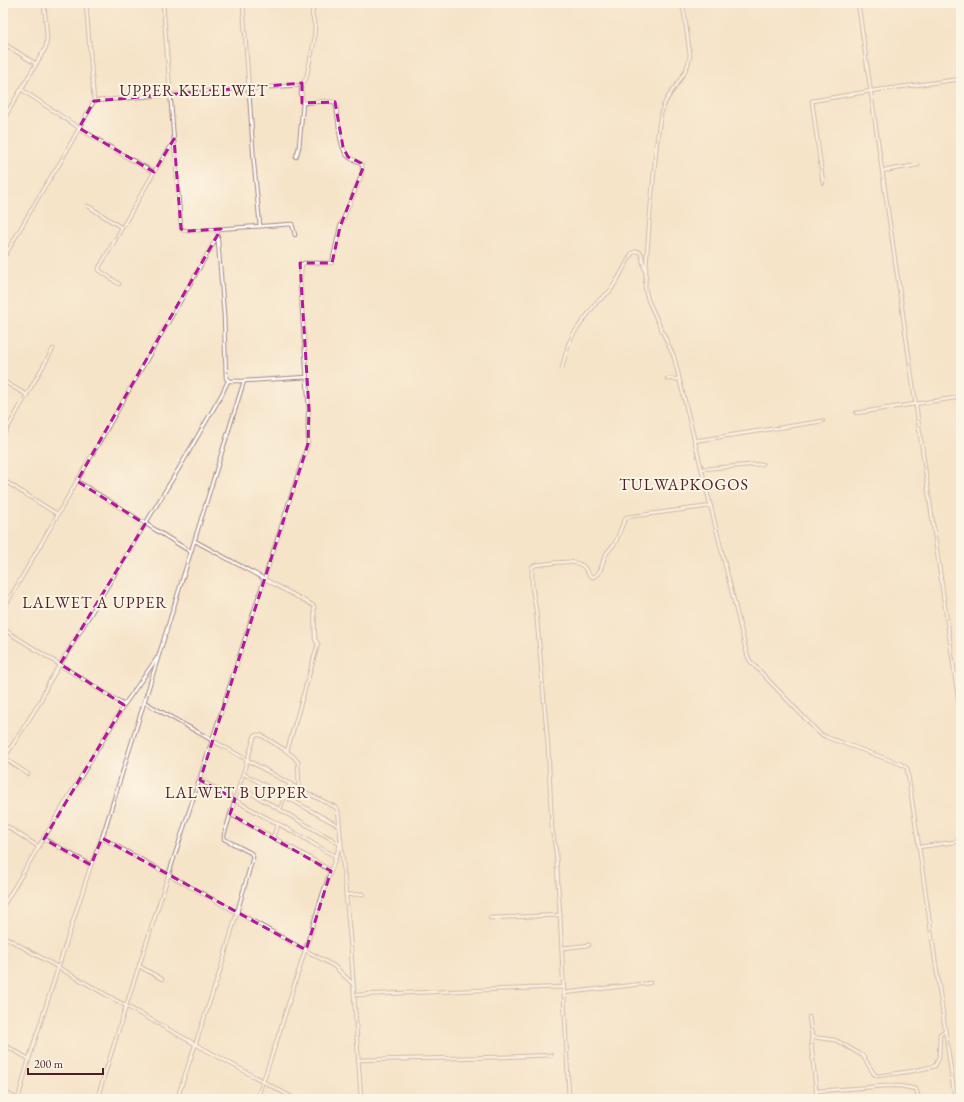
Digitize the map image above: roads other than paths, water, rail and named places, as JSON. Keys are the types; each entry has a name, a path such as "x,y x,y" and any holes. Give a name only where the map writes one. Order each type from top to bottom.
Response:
{"street":[{"path":"3,120 47,44 44,3"},
{"path":"3,259 94,101 86,3"},
{"path":"164,3 181,229 188,231 292,224 295,235"},
{"path":"243,3 254,164 260,226"},
{"path":"94,101 301,85 306,79 314,42 315,26 312,14 314,3"},
{"path":"681,3 685,19 690,61 661,113 652,192 645,288 646,295 669,345 680,379 748,658 819,733 826,737 901,764 907,768 955,1099"},
{"path":"858,3 961,718"},
{"path":"3,43 36,64"},
{"path":"823,184 812,101 871,91 961,79"},
{"path":"296,157 303,103 301,91 302,83"},
{"path":"21,89 79,128 129,159 154,172"},
{"path":"97,1099 308,444 309,410 300,266 304,263 332,263 340,226 362,176 363,168 361,163 348,157 343,147 335,102 326,101 303,103"},
{"path":"119,284 99,268 154,172 174,141"},
{"path":"882,170 918,165"},
{"path":"88,206 122,228"},
{"path":"28,774 4,759 40,702 48,684 181,465 219,400 228,381 226,378 224,315 217,229"},
{"path":"3,610 217,237"},
{"path":"562,368 568,345 574,333 597,302 610,290 620,276 632,253 637,251 641,253 646,274"},
{"path":"3,436 53,350"},
{"path":"228,381 244,382 307,377"},
{"path":"667,379 680,379"},
{"path":"3,381 26,395"},
{"path":"3,1091 17,1099 91,865 102,838 244,382"},
{"path":"856,413 961,397"},
{"path":"694,441 823,421"},
{"path":"702,469 762,464"},
{"path":"3,480 57,514"},
{"path":"77,481 191,552"},
{"path":"569,1099 556,852 552,829 548,746 536,610 532,587 532,567 535,564 573,562 583,566 589,575 593,577 602,570 605,555 615,544 624,520 627,517 711,506"},
{"path":"195,541 312,604 314,609 315,639 318,644 287,751"},
{"path":"3,629 124,705"},
{"path":"3,906 124,705 157,658"},
{"path":"144,702 248,759 298,789 335,807 339,812 362,1099"},
{"path":"177,1099 221,968 253,857 251,853 224,839 224,832 240,787 256,734 287,751 298,762 298,789"},
{"path":"244,774 340,826"},
{"path":"200,780 326,852 336,856"},
{"path":"280,809 290,783"},
{"path":"240,787 341,843"},
{"path":"230,814 303,854 331,872"},
{"path":"3,824 39,847"},
{"path":"273,837 278,824"},
{"path":"102,838 334,966 353,984"},
{"path":"44,839 91,865"},
{"path":"919,847 961,841"},
{"path":"257,1099 341,843"},
{"path":"346,895 363,894"},
{"path":"490,918 560,915"},
{"path":"3,936 295,1099"},
{"path":"562,948 589,945"},
{"path":"139,966 162,979"},
{"path":"564,993 650,983"},
{"path":"354,995 564,987"},
{"path":"809,1017 818,1099"},
{"path":"812,1037 815,1036 835,1040 843,1044 863,1056 874,1074 878,1076 935,1066 939,1057 940,1034 945,1031"},
{"path":"8,1046 29,1059"},
{"path":"359,1060 551,1055"},
{"path":"818,1091 900,1086 916,1088 919,1099"}],"district":[{"name":"UPPER KELELWET","path":"194,90"},
{"name":"TULWAPKOGOS","path":"684,484"},
{"name":"LALWET A UPPER","path":"95,602"},
{"name":"LALWET B UPPER","path":"237,792"}]}
